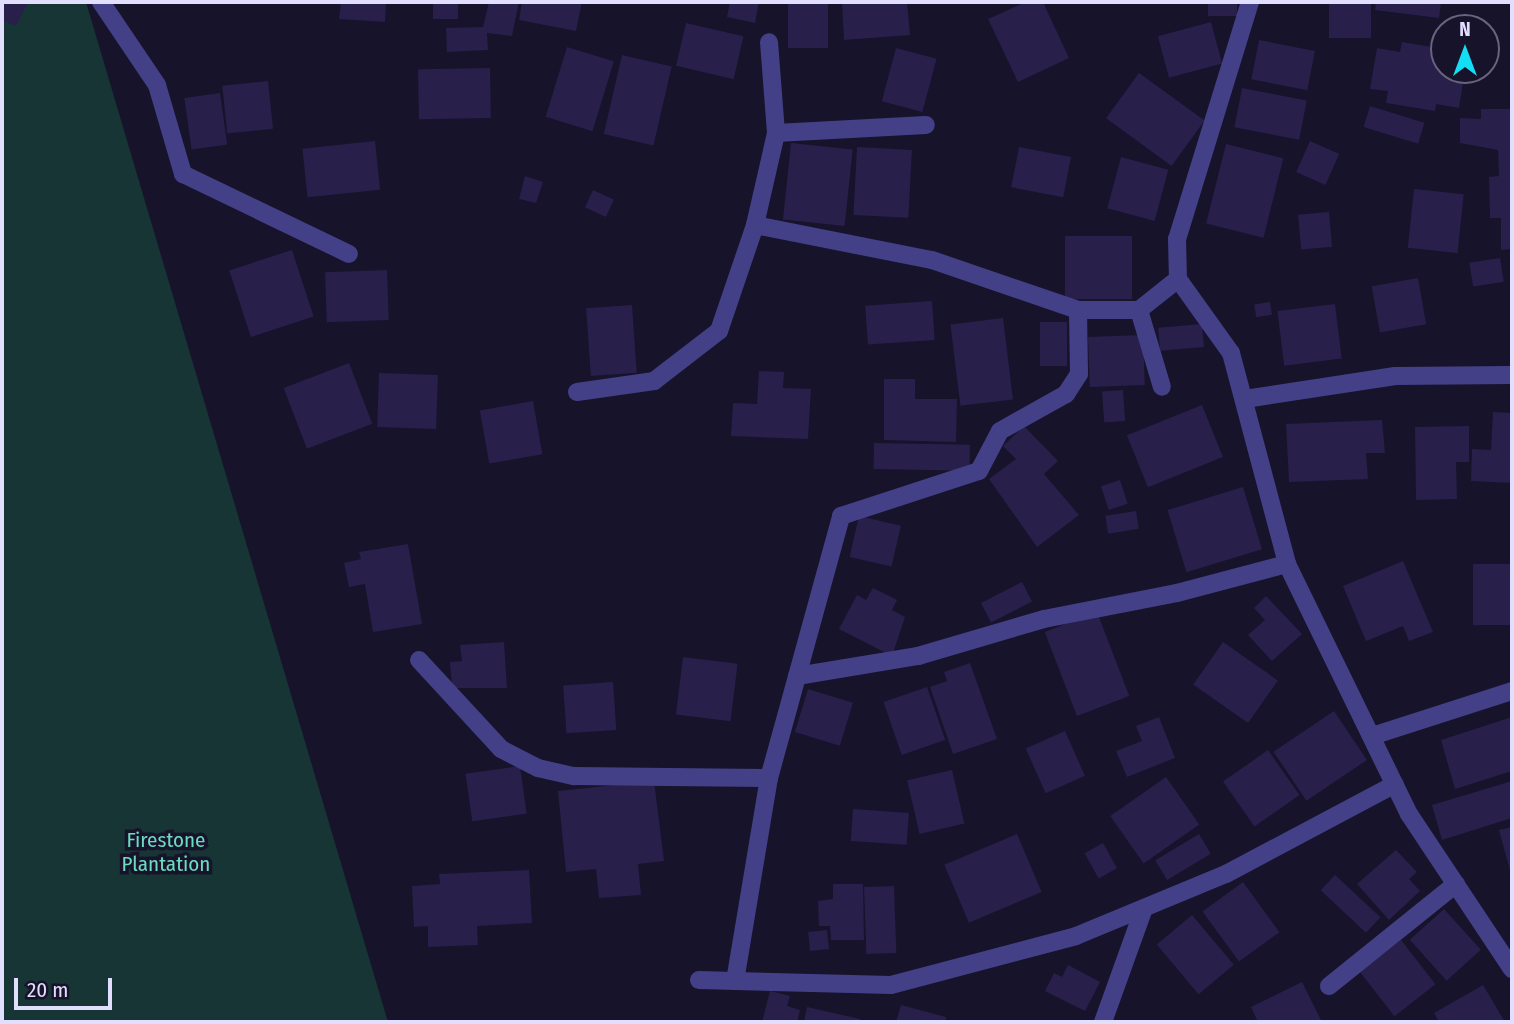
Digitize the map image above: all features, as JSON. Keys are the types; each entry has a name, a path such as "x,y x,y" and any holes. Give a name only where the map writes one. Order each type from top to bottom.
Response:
{"street":[{"path":"101,2 157,85 183,174 349,254"},
{"path":"1250,2 1177,239 1178,279 1230,353 1245,399 1287,564 1409,814 1512,969"},
{"path":"577,392 654,381 719,331 755,225 775,133 769,42"},
{"path":"775,133 926,125"},
{"path":"755,225 932,260 1078,310 1139,310 1178,279"},
{"path":"735,981 769,778 841,516 979,471 1000,431 1066,394 1079,374 1078,310"},
{"path":"1139,310 1162,387"},
{"path":"1245,399 1395,376 1512,375"},
{"path":"797,676 918,656 1044,619 1177,593 1287,564"},
{"path":"419,660 501,749 538,768 575,776 769,778"},
{"path":"1371,736 1512,691"},
{"path":"699,981 891,985 1076,936 1226,874 1395,784"},
{"path":"1329,986 1456,884"},
{"path":"1103,1022 1143,908"}],"green space":[{"name":"Firestone Plantation","path":"2,2 86,2 388,1022 2,1022"}],"building":[{"path":"2,2 28,2 16,26 2,20"},
{"path":"341,2 386,2 385,22 339,19"},
{"path":"433,2 458,2 458,19 433,19"},
{"path":"489,2 519,2 512,36 487,33 488,50 447,52 446,28 483,27"},
{"path":"522,2 582,2 576,31 519,20"},
{"path":"730,2 759,2 755,23 727,17"},
{"path":"788,2 828,2 828,48 788,48"},
{"path":"842,2 907,2 910,35 844,40"},
{"path":"1026,2 1043,2 1069,58 1018,82 988,19"},
{"path":"1208,2 1237,2 1237,16 1208,16"},
{"path":"1329,2 1371,2 1371,38 1329,38"},
{"path":"1376,2 1441,2 1440,14 1430,14 1430,17 1375,10"},
{"path":"1211,22 1222,64 1169,78 1158,36"},
{"path":"686,23 743,36 734,79 676,66"},
{"path":"1259,40 1315,51 1307,90 1251,79"},
{"path":"1402,42 1430,47 1430,84 1463,84 1459,108 1436,104 1435,111 1386,103 1388,91 1370,89 1377,48 1400,52"},
{"path":"567,47 614,61 593,131 546,117"},
{"path":"896,48 937,59 922,112 882,101"},
{"path":"622,55 672,66 653,145 604,134"},
{"path":"490,68 491,118 419,119 418,69"},
{"path":"1139,73 1205,121 1172,166 1106,118"},
{"path":"268,81 273,129 227,134 222,86"},
{"path":"1242,88 1307,101 1299,140 1234,127"},
{"path":"220,93 227,144 192,150 184,98"},
{"path":"1370,106 1425,123 1418,144 1364,127"},
{"path":"1481,109 1512,109 1512,249 1501,250 1501,218 1490,218 1489,177 1499,176 1498,150 1460,143 1460,118 1481,119"},
{"path":"375,141 380,190 308,197 302,149"},
{"path":"1310,141 1339,154 1325,185 1296,172"},
{"path":"791,143 853,149 845,226 783,220"},
{"path":"1226,144 1283,158 1263,238 1206,224"},
{"path":"857,147 912,150 908,218 853,215"},
{"path":"1019,147 1071,157 1063,197 1011,187"},
{"path":"1121,157 1168,170 1155,221 1107,208"},
{"path":"525,176 543,182 536,203 519,199"},
{"path":"1414,189 1464,194 1458,253 1408,248"},
{"path":"593,190 614,200 606,217 585,207"},
{"path":"1329,212 1332,247 1301,250 1298,215"},
{"path":"1065,236 1132,236 1132,299 1065,299"},
{"path":"292,250 314,317 251,337 229,270"},
{"path":"1500,258 1504,282 1473,287 1469,263"},
{"path":"387,270 389,320 327,322 325,272"},
{"path":"1418,278 1426,324 1380,332 1372,286"},
{"path":"932,301 935,340 868,345 865,306"},
{"path":"1270,302 1272,315 1256,317 1254,305"},
{"path":"1335,304 1342,359 1284,366 1277,311"},
{"path":"632,305 637,373 591,376 586,308"},
{"path":"1003,318 1013,399 960,406 950,324"},
{"path":"1040,322 1067,322 1067,366 1040,366"},
{"path":"1202,324 1204,347 1160,351 1158,328"},
{"path":"1143,335 1145,385 1090,387 1088,337"},
{"path":"349,363 372,424 307,449 284,388"},
{"path":"759,371 784,372 783,388 811,389 808,439 731,436 733,403 757,404"},
{"path":"379,373 438,375 436,429 377,427"},
{"path":"884,379 915,379 915,399 957,399 956,442 884,440"},
{"path":"1123,390 1125,421 1104,422 1102,391"},
{"path":"533,401 542,454 489,464 480,410"},
{"path":"1202,405 1223,457 1148,487 1127,435"},
{"path":"1493,412 1512,413 1512,483 1471,481 1472,449 1491,450"},
{"path":"1382,420 1385,453 1366,453 1368,479 1289,482 1286,424"},
{"path":"1024,426 1058,461 1044,474 1079,515 1037,547 989,479 1016,459 1003,446"},
{"path":"1469,426 1469,462 1456,462 1457,499 1416,500 1415,427"},
{"path":"874,443 970,445 970,471 874,469"},
{"path":"1120,480 1128,504 1109,510 1101,486"},
{"path":"1243,487 1262,549 1186,572 1167,510"},
{"path":"1136,511 1139,529 1108,534 1105,516"},
{"path":"859,516 901,526 891,567 850,557"},
{"path":"408,544 422,624 373,632 365,584 349,587 344,563 361,559 359,552"},
{"path":"1403,561 1433,632 1409,641 1403,626 1366,641 1343,586"},
{"path":"1473,564 1511,564 1511,625 1473,625"},
{"path":"1022,582 1032,602 991,622 981,603"},
{"path":"873,588 897,600 892,610 905,617 892,656 839,629 857,595 866,600"},
{"path":"1266,596 1302,634 1272,661 1248,635 1265,620 1254,608"},
{"path":"1097,612 1129,696 1077,716 1045,632"},
{"path":"504,642 507,688 452,688 450,662 462,661 460,645"},
{"path":"1223,642 1278,680 1248,723 1193,685"},
{"path":"683,657 738,664 731,721 676,715"},
{"path":"970,663 997,739 953,754 930,687 947,681 944,672"},
{"path":"613,682 616,730 566,733 563,685"},
{"path":"927,687 945,740 902,755 884,702"},
{"path":"808,689 853,703 840,746 795,732"},
{"path":"1334,711 1367,760 1306,801 1273,752"},
{"path":"1159,717 1175,758 1127,777 1116,751 1142,741 1136,726"},
{"path":"1512,717 1512,771 1455,789 1441,740"},
{"path":"1065,731 1085,776 1046,793 1026,748"},
{"path":"1268,750 1300,795 1254,827 1223,782"},
{"path":"520,766 527,814 472,821 466,774"},
{"path":"952,770 964,824 920,834 907,780"},
{"path":"1166,777 1199,825 1144,864 1110,816"},
{"path":"654,781 664,861 638,864 641,895 599,898 596,869 566,872 558,791"},
{"path":"1512,781 1512,818 1442,840 1432,805"},
{"path":"853,809 909,813 907,845 851,841"},
{"path":"1512,827 1512,874 1511,874 1499,830"},
{"path":"1017,834 1042,892 969,923 944,865"},
{"path":"1199,834 1211,854 1167,880 1155,860"},
{"path":"1103,843 1117,868 1099,879 1085,853"},
{"path":"1396,850 1417,872 1409,879 1420,891 1389,920 1357,884"},
{"path":"529,870 532,923 477,926 478,945 428,947 428,926 414,927 412,886 440,884 439,874"},
{"path":"1335,875 1380,917 1366,933 1321,890"},
{"path":"1243,882 1279,932 1239,962 1203,911"},
{"path":"833,884 863,884 864,940 831,940 830,926 819,926 818,901 833,899"},
{"path":"894,886 896,953 866,954 864,887"},
{"path":"1444,909 1481,950 1447,981 1410,940"},
{"path":"1192,915 1234,965 1199,994 1157,945"},
{"path":"827,930 829,949 810,951 808,932"},
{"path":"1401,940 1435,984 1395,1016 1360,972"},
{"path":"1068,965 1100,982 1085,1011 1045,991 1054,973 1062,977"},
{"path":"1302,982 1322,1022 1258,1022 1251,1007"},
{"path":"1483,985 1505,1022 1439,1022 1434,1013"},
{"path":"770,991 790,996 787,1006 800,1010 797,1022 762,1022"},
{"path":"901,1005 946,1017 945,1022 896,1022"},
{"path":"807,1007 860,1019 860,1022 804,1022"}]}
